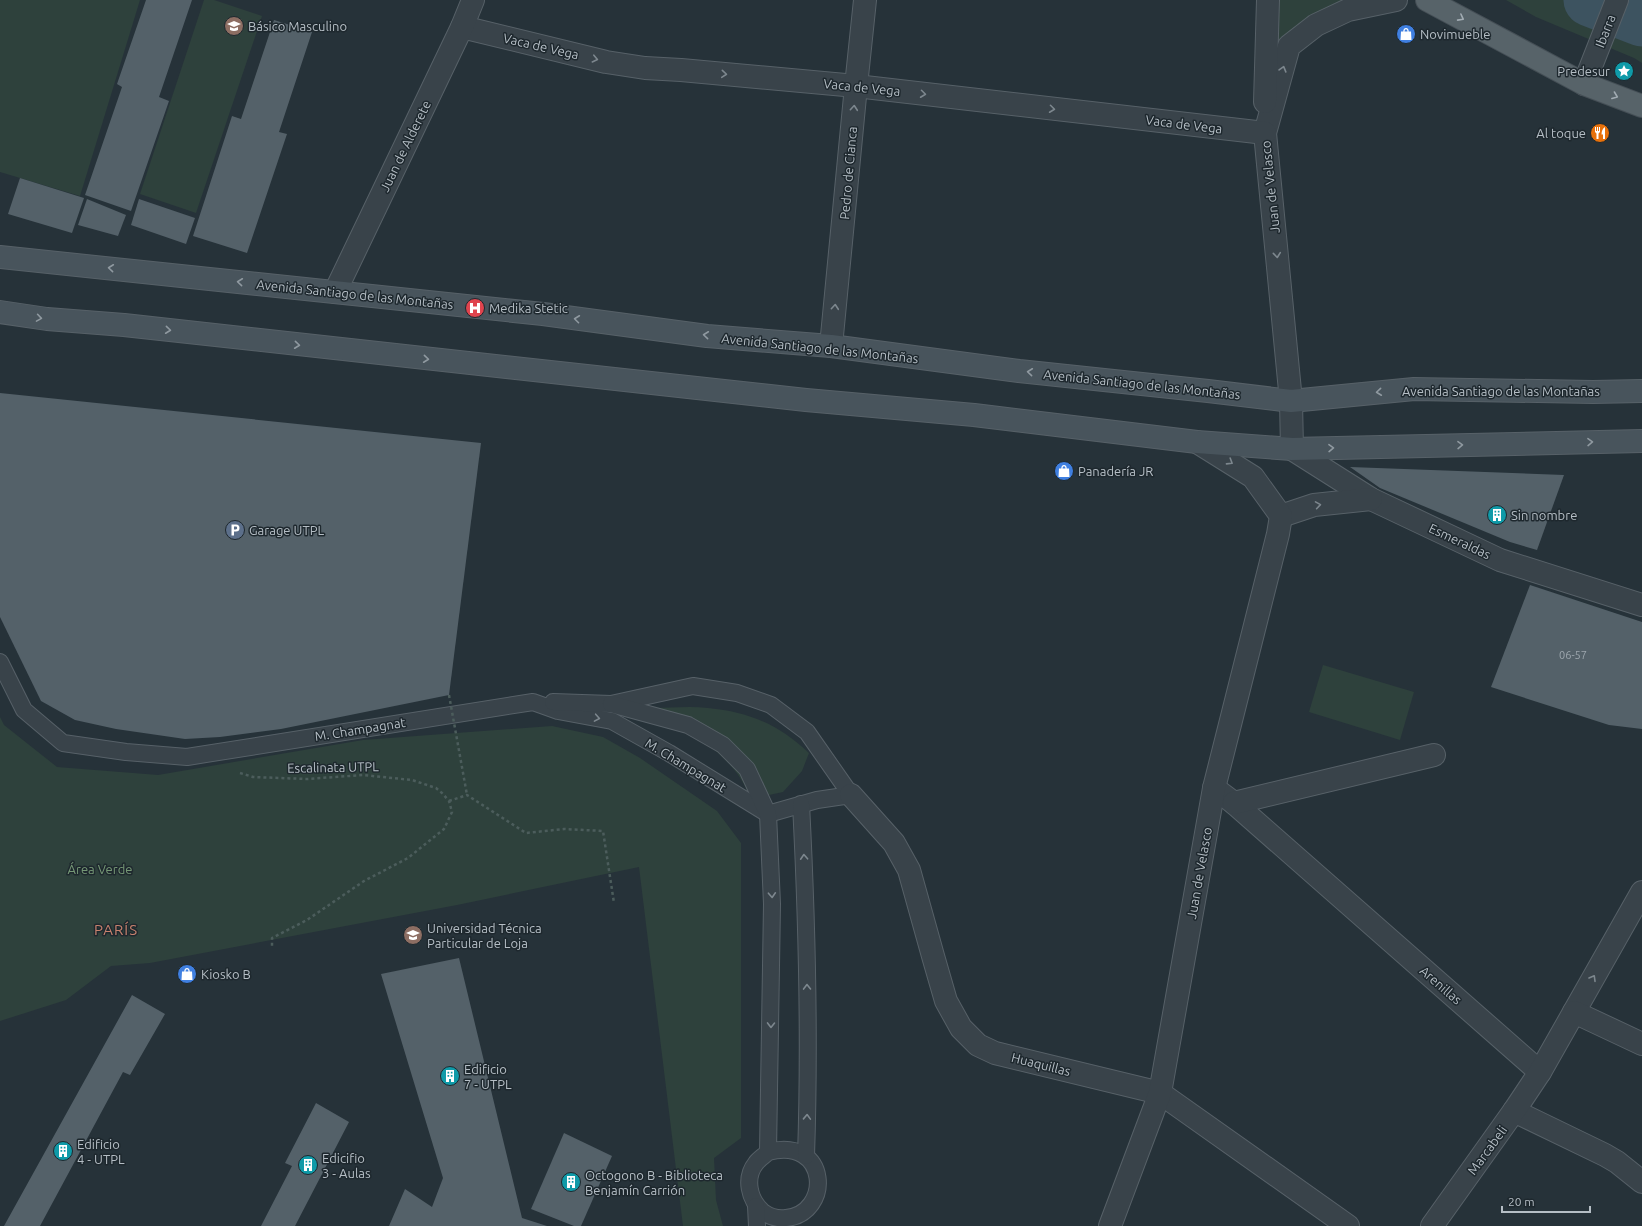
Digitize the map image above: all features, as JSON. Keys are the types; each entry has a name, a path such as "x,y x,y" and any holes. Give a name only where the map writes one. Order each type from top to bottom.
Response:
{"main road":[{"path":"1427,0 1584,84 1642,106"},
{"name":"Avenida Santiago de las Montañas","path":"0,257 543,314 707,336 831,346 1020,371 1291,401 1414,389 1593,392 1642,391"},
{"path":"0,312 47,319 124,325 806,400 974,415 1197,442 1292,449 1642,441"}],"street":[{"name":"Juan de Alderete","path":"335,292 462,27 473,0"},
{"name":"Pedro de Cianca","path":"831,346 865,0"},
{"path":"1264,133 1268,0"},
{"name":"Juan de Velasco","path":"1292,449 1291,401 1264,133 1290,46 1316,25 1348,10 1396,0"},
{"name":"Ibarra","path":"1584,84 1617,0"},
{"name":"Vaca de Vega","path":"462,27 606,62 856,86 1264,133"},
{"path":"1197,442 1253,477 1281,516 1314,505 1371,498"},
{"name":"Esmeraldas","path":"1292,449 1371,498 1500,560 1642,605"},
{"name":"Juan de Velasco","path":"1110,1226 1160,1093 1214,788 1276,542 1281,516"},
{"path":"1234,803 1434,755"},
{"name":"Arenillas","path":"1214,788 1234,803 1540,1072"},
{"name":"Huaquillas","path":"851,795 894,843 909,870 946,1001 961,1028 978,1045 995,1053 1160,1093 1348,1226"},
{"path":"1540,1072 1642,892"},
{"path":"1574,1012 1642,1044"},
{"name":"Marcabeli","path":"1432,1226 1540,1072"},
{"path":"1514,1111 1605,1155 1617,1162 1642,1182"}],"lane":[{"name":"M. Champagnat","path":"0,662 24,710 63,743 126,752 187,757 533,702 611,704 693,686 737,693 771,705 807,732 851,795"},
{"name":"M. Champagnat","path":"533,702 558,711 612,721 669,753 768,814"},
{"path":"611,704 688,725 723,745 747,769 768,814 772,904 768,1152"},
{"path":"768,814 817,800 851,795"},
{"path":"801,804 804,872 808,1070 806,1156"},
{"path":"757,1226 756,1206 750,1192 750,1176 756,1163 768,1152 780,1149 794,1150 806,1156 816,1169 819,1186 806,1226"},
{"path":"756,1206 767,1214 779,1219 793,1217 804,1212 813,1202"}],"path":[{"path":"449,695 466,795 526,833 564,829 603,831 614,902"},
{"name":"Escalinata UTPL","path":"238,773 253,777 307,779 363,775 412,780 436,788 449,801"},
{"path":"272,946 272,938 307,920 364,881 408,858 444,829 452,812 449,801 466,795"}],"green space":[{"path":"0,0 140,0 80,196 0,172"},
{"path":"204,0 214,0 262,16 196,213 140,194"},
{"path":"1268,0 1396,0 1348,10 1266,72"},
{"path":"1506,0 1642,0 1642,63 1634,58 1536,17"},
{"path":"1323,665 1414,692 1400,740 1309,712"},
{"path":"701,707 723,710 751,717 775,728 798,743 809,753 802,771 783,792 750,799 744,784 735,770 723,758 695,735 653,708"},
{"name":"Área Verde","path":"0,717 4,725 57,767 158,775 363,740 552,726 603,737 640,758 717,811 741,843 741,1138 714,1158 716,1200 723,1226 683,1226 639,867 457,905 150,963 111,966 66,1000 0,1021"}],"building":[{"path":"146,0 192,0 159,97 169,101 131,211 85,195 122,87 117,84"},
{"path":"274,20 312,32 279,132 287,134 247,253 193,236 232,116 241,119"},
{"path":"20,178 84,198 72,233 8,214"},
{"path":"87,199 126,215 118,236 78,225"},
{"path":"139,199 195,218 186,244 131,225"},
{"name":"Garage UTPL","path":"0,393 481,443 449,695 281,729 220,737 185,739 116,729 75,720 41,701 0,617"},
{"name":"Sin nombre","path":"1350,467 1564,475 1537,550 1510,542 1380,488"},
{"path":"1530,585 1642,622 1642,729 1609,725 1491,687"},
{"name":"Edificio 7 - UTPL","path":"459,958 522,1218 547,1226 389,1226 405,1189 432,1207 443,1178 381,974"},
{"name":"Edificio 4 - UTPL","path":"132,995 165,1014 130,1075 123,1072 40,1226 4,1226"},
{"name":"Edicifio 3 - Aulas","path":"316,1103 349,1122 295,1226 261,1226 292,1166 285,1163"},
{"name":"Octogono B - Biblioteca Benjamín Carrión","path":"564,1133 612,1156 581,1226 574,1226 531,1209"}],"waterway":[{"path":"1590,0 1642,20"}],"place":[{"name":"Básico Masculino","path":"234,26"},
{"name":"Novimueble","path":"1406,34"},
{"name":"Predesur","path":"1624,71"},
{"name":"Al toque","path":"1600,133"},
{"name":"Medika Stetic","path":"475,308"},
{"name":"Panadería JR","path":"1064,471"},
{"name":"Sin nombre","path":"1497,515"},
{"name":"Garage UTPL","path":"235,530"},
{"name":"Universidad Técnica Particular de Loja","path":"413,935"},
{"name":"Kiosko B","path":"187,974"},
{"name":"Edificio 7 - UTPL","path":"450,1076"},
{"name":"Edificio 4 - UTPL","path":"63,1151"},
{"name":"Edicifio 3 - Aulas","path":"308,1165"},
{"name":"Octogono B - Biblioteca Benjamín Carrión","path":"571,1182"}],"district":[{"name":"PARÍS","path":"116,929"}]}
